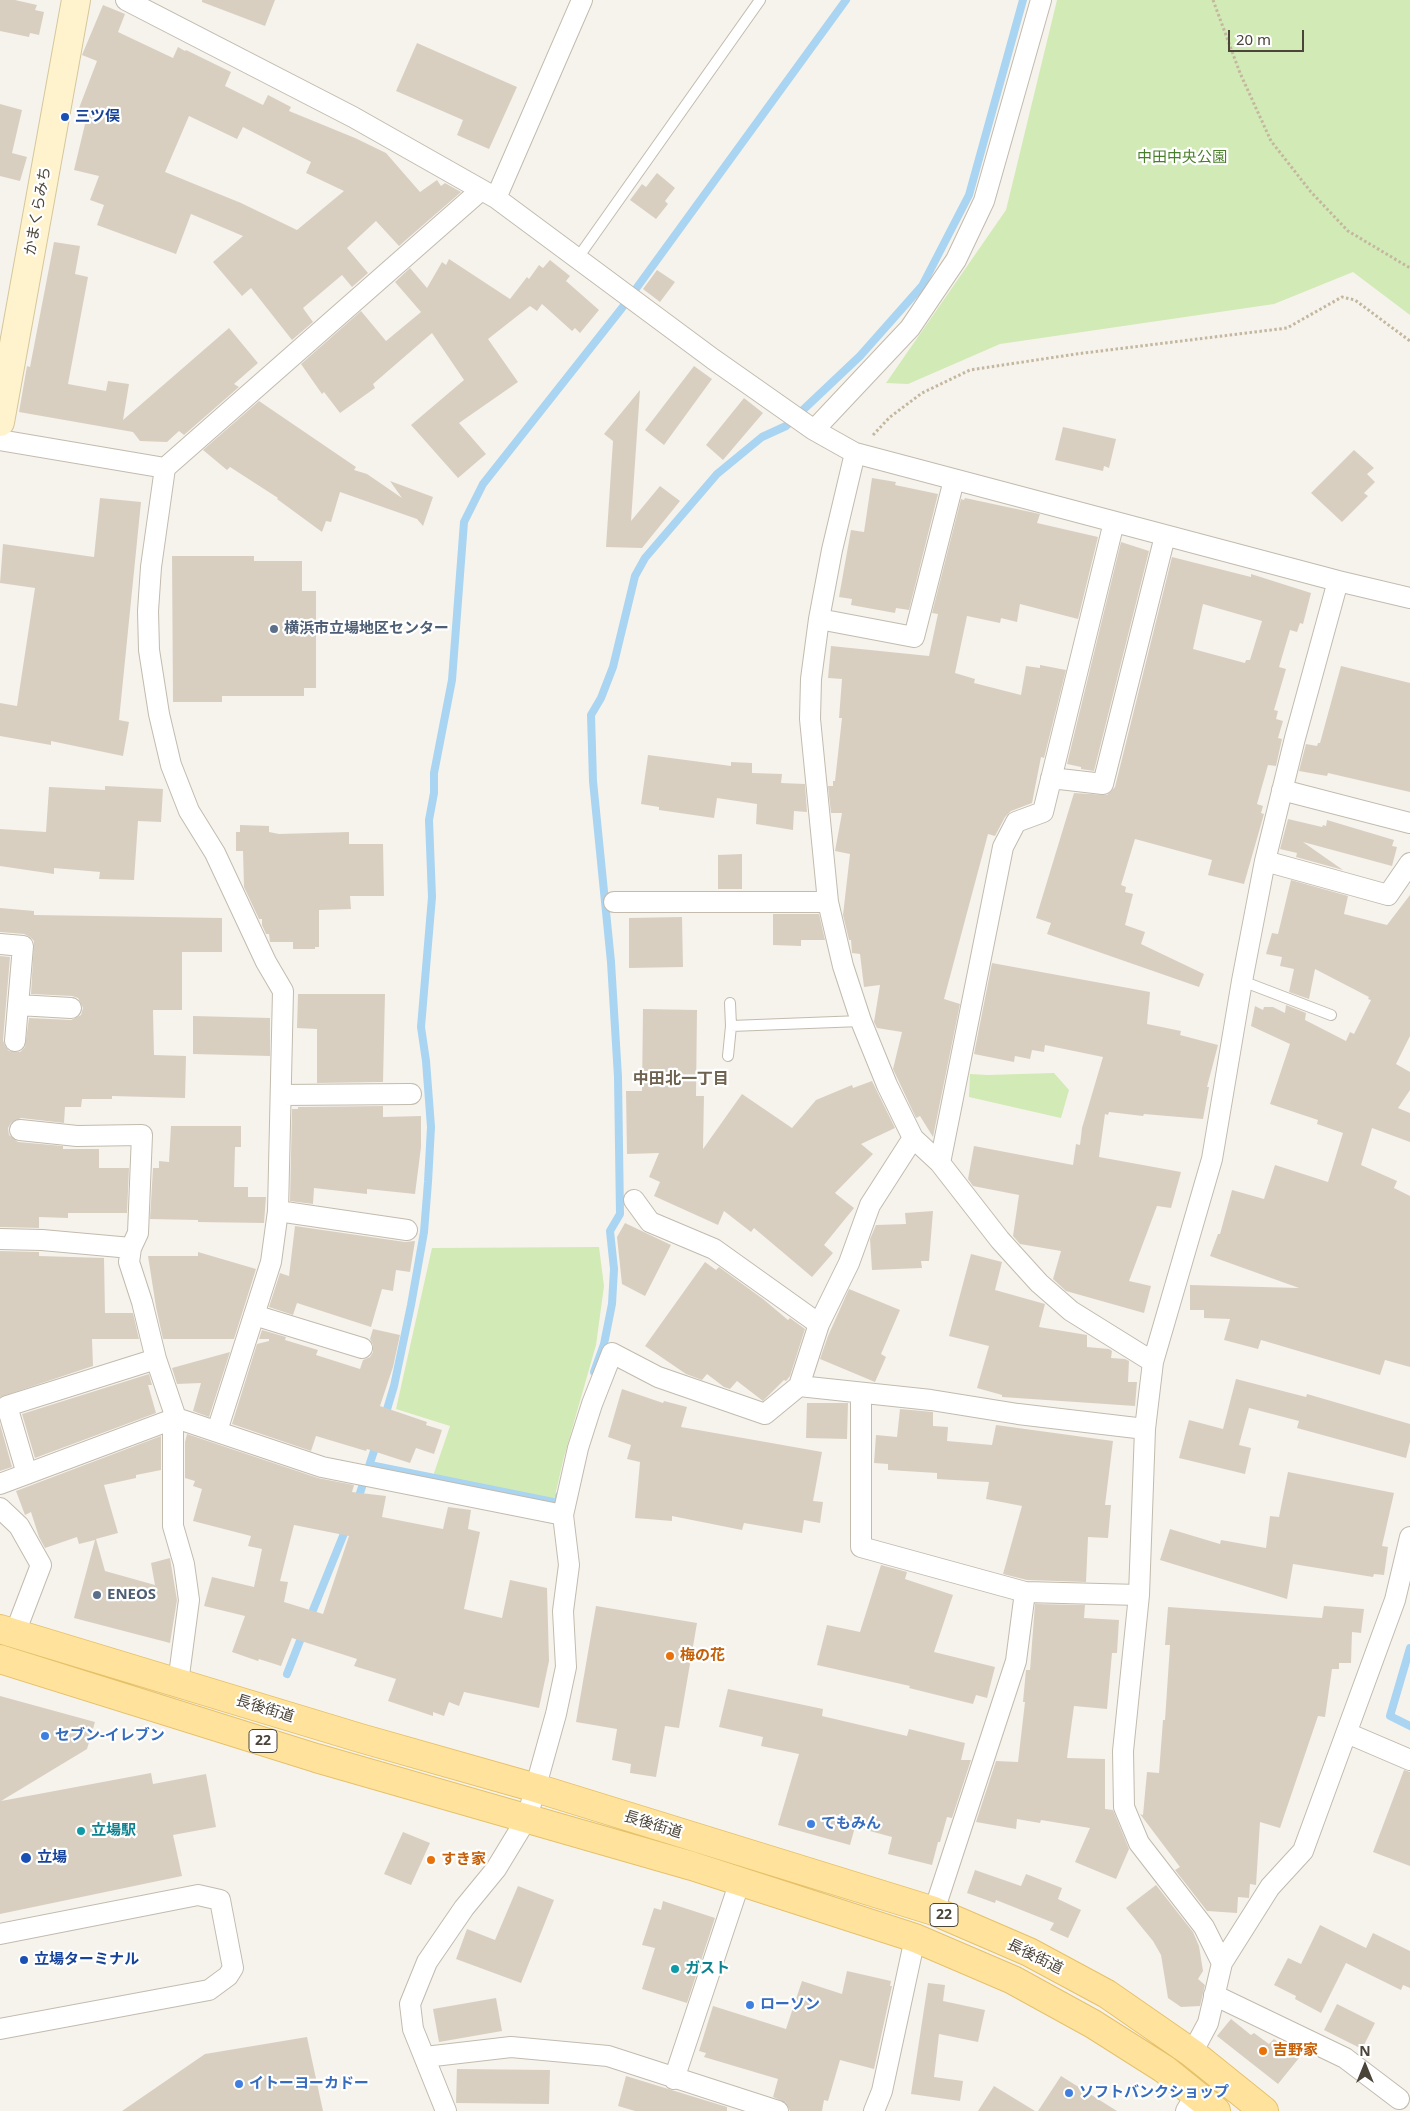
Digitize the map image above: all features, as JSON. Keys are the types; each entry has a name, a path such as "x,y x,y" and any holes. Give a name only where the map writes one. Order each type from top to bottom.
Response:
{"main road":[{"name":"かまくらみち","path":"0,422 6,354 76,0"},
{"name":"長後街道","path":"8,1631 360,1738 536,1788 934,1911 1029,1952 1107,1994 1192,2053 1264,2111"},
{"name":"22","path":"0,1658 316,1758 527,1818"},
{"name":"長後街道","path":"527,1818 740,1881 915,1938 1013,1980 1085,2020 1164,2070 1191,2102 1216,2111"}],"street":[{"path":"126,0 353,117 488,194 812,429 855,453 1338,582 1410,598"},
{"path":"217,1431 271,1262 278,1211 283,990 266,962 215,853 189,811 171,765 159,714 149,650 148,611 151,567 165,468 488,194 582,0"},
{"path":"812,429 910,328 956,260 984,201 1040,0"},
{"path":"0,440 165,468"},
{"path":"855,453 832,550 819,619 811,679 810,719 828,902 843,966 887,1085 913,1138 940,1163 1000,1240 1039,1283 1071,1311 1152,1362"},
{"path":"819,619 914,637 954,480"},
{"path":"940,1163 1003,847 1016,822 1043,812 1114,522"},
{"path":"1051,778 1104,784 1165,536"},
{"path":"1222,1963 1204,1927 1139,1843 1124,1807 1123,1751 1139,1595 1145,1429 1152,1362 1212,1159 1242,981 1265,861 1282,790 1338,582"},
{"path":"1282,790 1410,823"},
{"path":"1265,861 1388,895 1410,863"},
{"path":"614,902 828,902"},
{"path":"0,944 23,946 15,1042"},
{"path":"18,1005 71,1008"},
{"path":"281,1095 412,1094"},
{"path":"20,1130 77,1136 142,1135 138,1233 130,1248 129,1262 142,1302 156,1359 176,1418 173,1429 173,1526 184,1564 189,1600 178,1683"},
{"path":"446,2111 413,2029 410,2004 428,1962 464,1908 496,1869 527,1818 556,1714 566,1667 564,1611 569,1565 564,1515 578,1448 592,1404 612,1353 658,1377 766,1414 798,1386 809,1359 819,1324 849,1263 870,1205 913,1138"},
{"path":"634,1200 650,1222 714,1249 819,1324"},
{"path":"278,1211 407,1230"},
{"path":"0,1239 42,1240 130,1248"},
{"path":"254,1316 362,1348"},
{"path":"26,1474 7,1406 156,1359"},
{"path":"798,1386 931,1400 1018,1414 1145,1429"},
{"path":"861,1393 861,1547 1025,1592 1139,1595"},
{"path":"0,1484 176,1418 322,1467 564,1515"},
{"path":"0,1508 18,1526 41,1565 8,1631"},
{"path":"1192,2053 1208,2023 1222,1963 1270,1887 1303,1851 1394,1600 1410,1537"},
{"path":"934,1911 1016,1661 1025,1592"},
{"path":"1347,1733 1410,1760"},
{"path":"674,2079 740,1881"},
{"path":"0,1934 198,1895 220,1900 233,1968 228,1976 209,1990 0,2029"},
{"path":"874,2111 882,2091 915,1938"},
{"path":"1214,1995 1345,2058 1399,2100"},
{"path":"425,2057 511,2046 608,2056 770,2110"}],"lane":[{"path":"577,259 760,0"},
{"path":"1242,981 1331,1015"},
{"path":"728,1056 731,1026 730,1003"},
{"path":"731,1026 862,1021"}],"path":[{"path":"1213,0 1240,72 1271,141 1311,192 1348,231 1410,268"},
{"path":"855,453 890,417 922,393 970,370 1076,354 1288,328 1342,297 1355,300 1410,341"}],"green space":[{"name":"中田中央公園","path":"1057,0 1410,0 1410,315 1353,272 1274,304 1000,344 908,384 886,383 1006,210"},
{"path":"1054,1073 1069,1090 1061,1118 969,1097 970,1074"},
{"path":"599,1247 604,1286 596,1345 564,1457 554,1500 432,1479 450,1426 396,1409 432,1248"}],"building":[{"path":"0,0 15,0 37,5 35,10 44,12 39,35 30,33 29,37 0,31"},
{"path":"202,0 275,0 265,26 202,2"},
{"path":"103,5 125,14 118,32 173,58 178,47 186,50 231,72 225,86 263,105 268,95 291,107 289,111 386,153 420,192 437,180 441,186 445,183 461,192 399,246 376,221 347,248 368,273 352,287 342,275 303,308 313,322 292,340 251,288 242,296 213,262 243,236 191,214 176,254 97,225 104,205 90,200 99,176 74,170 86,120 76,116 97,61 82,55","holes":["189,116 237,139 243,127 311,162 306,173 344,191 297,230 241,203 165,172"]},
{"path":"417,43 517,87 489,149 457,135 463,120 396,91"},
{"path":"0,104 22,110 12,153 27,157 20,181 0,176"},
{"path":"657,173 675,188 665,201 668,204 656,219 630,200 642,184 646,187"},
{"path":"54,242 80,246 75,274 88,277 68,384 106,391 108,381 129,384 123,420 229,328 258,363 234,384 239,387 184,435 179,431 167,442 140,441 133,432 19,412 27,366 30,367"},
{"path":"449,259 510,299 539,265 543,268 550,260 570,276 566,281 599,310 580,333 575,328 572,331 542,304 537,311 530,306 488,339 518,382 459,423 486,454 458,478 411,425 464,380 432,333 373,384 375,388 340,413 324,392 322,394 301,364 361,311 386,341 421,312 395,282 410,268 427,288 442,262 446,265"},
{"path":"657,270 675,282 660,302 643,289"},
{"path":"694,366 712,379 664,445 645,430"},
{"path":"640,390 631,521 660,486 680,501 642,548 606,547 613,441 604,434"},
{"path":"744,398 763,413 723,460 706,445"},
{"path":"259,401 356,467 354,470 367,474 402,498 390,481 433,497 423,526 417,519 340,492 331,522 326,521 322,532 278,498 230,467 227,470 203,450"},
{"path":"1063,427 1116,439 1109,468 1104,466 1103,471 1055,460"},
{"path":"1354,450 1374,468 1367,474 1375,482 1364,493 1368,496 1342,522 1311,493"},
{"path":"872,478 896,482 895,485 938,494 909,610 896,608 895,613 851,605 852,599 839,597 851,530 864,532"},
{"path":"100,498 141,502 119,720 129,722 123,756 51,741 51,745 0,736 0,703 17,706 35,588 0,583 3,544 94,557"},
{"path":"965,498 1040,514 1037,523 1098,537 1078,619 1020,604 1017,622 1001,618 1000,623 967,616 955,673 975,679 974,683 1021,695 1026,666 1040,668 1040,665 1066,670 1044,758 1041,757 1032,803 1011,811 1005,817 995,836 988,834 944,999 960,1004 933,1137 920,1116 916,1118 893,1069 902,1032 877,1028 874,1022 880,985 864,987 860,954 852,953 851,940 849,940 843,915 850,854 835,851 842,813 831,813 828,786 833,786 833,781 835,781 842,718 839,718 842,679 828,678 831,646 929,656 938,614 932,613 961,499 964,500"},
{"path":"1121,542 1149,551 1094,771 1067,764"},
{"name":"横浜市立場地区センター","path":"172,556 254,556 254,561 302,561 302,591 316,591 316,688 304,688 304,696 222,696 222,702 173,702"},
{"path":"1172,557 1251,577 1251,574 1311,593 1303,624 1300,623 1297,632 1290,630 1279,667 1286,669 1274,710 1278,711 1276,719 1283,721 1278,738 1282,739 1276,766 1268,765 1257,804 1263,806 1261,813 1264,814 1244,884 1208,875 1212,860 1135,839 1121,885 1126,887 1125,892 1133,894 1125,925 1145,932 1141,944 1204,974 1199,987 1047,934 1051,923 1036,918 1074,793 1107,795 1115,787","holes":["1203,604 1262,621 1250,660 1246,660 1245,663 1193,649"]},
{"path":"1341,666 1410,683 1410,792 1328,773 1327,776 1299,771 1306,744 1317,746 1320,743"},
{"path":"648,755 731,766 731,762 752,763 752,773 782,774 781,783 805,784 807,812 794,811 793,830 756,824 757,804 717,798 714,818 659,810 659,807 641,804"},
{"path":"105,786 163,789 161,822 138,821 134,880 99,879 100,872 54,868 54,874 0,866 0,829 46,832 49,787 105,790"},
{"path":"1288,819 1322,827 1323,825 1326,826 1327,820 1394,840 1392,846 1397,847 1392,866 1303,842 1343,870 1296,857 1297,853 1280,849"},
{"path":"240,825 269,826 269,832 279,834 349,832 349,844 383,844 384,896 350,896 351,909 319,910 319,947 315,947 315,949 293,949 293,942 270,942 269,934 266,934 262,925 262,919 259,919 244,887 243,851 236,851 236,832 240,832"},
{"path":"742,854 742,889 718,889 718,855"},
{"path":"1291,880 1348,896 1344,914 1387,925 1410,895 1410,1036 1396,1064 1410,1072 1410,1090 1398,1108 1410,1113 1410,1142 1372,1128 1361,1165 1397,1181 1394,1188 1410,1196 1410,1367 1385,1360 1380,1375 1261,1340 1258,1349 1224,1340 1230,1319 1204,1318 1204,1310 1190,1310 1190,1285 1299,1288 1210,1256 1218,1234 1220,1234 1232,1190 1264,1199 1275,1165 1328,1182 1343,1133 1317,1124 1318,1120 1270,1104 1290,1044 1251,1026 1255,1006 1263,1010 1264,1007 1273,1007 1285,1013 1286,1005 1306,1013 1305,1020 1346,1041 1350,1032 1354,1034 1371,1000 1368,999 1369,997 1315,969 1309,999 1289,992 1294,969 1280,966 1282,957 1266,954 1272,933 1278,934"},
{"path":"0,908 34,911 34,915 222,918 222,952 182,952 182,1010 153,1010 154,1055 186,1056 185,1098 112,1096 112,1099 82,1099 81,1107 65,1107 64,1123 21,1118 11,1123 8,1128 9,1135 18,1142 63,1146 63,1149 99,1149 99,1168 129,1168 127,1213 68,1213 68,1218 39,1217 39,1228 0,1227 0,956 10,957 3,1040 9,1051 20,1052 25,1047 29,1018 71,1020 81,1015 83,1008 78,998 72,996 31,994 34,941 24,934 0,932"},
{"path":"773,914 819,914 825,940 801,940 801,946 773,945"},
{"path":"682,917 683,967 629,968 629,918"},
{"path":"992,963 1150,992 1147,1024 1181,1031 1180,1035 1218,1045 1207,1087 1209,1087 1203,1119 1109,1112 1108,1115 1105,1114 1099,1157 1181,1172 1171,1208 1157,1206 1129,1281 1151,1286 1144,1313 1066,1291 1053,1279 1061,1251 1020,1244 1013,1236 1019,1195 973,1186 968,1179 974,1146 1073,1165 1076,1144 1080,1145 1082,1128 1103,1057 1045,1045 1044,1052 1032,1050 1030,1059 1015,1056 1014,1062 974,1054"},
{"path":"298,994 385,994 383,1082 317,1083 317,1029 297,1028"},
{"path":"643,1009 697,1010 696,1096 704,1096 703,1149 742,1094 792,1128 816,1100 852,1085 853,1088 872,1081 895,1128 861,1144 873,1154 835,1193 854,1208 824,1245 833,1253 812,1277 754,1228 751,1232 724,1211 718,1225 654,1196 660,1182 649,1177 659,1153 627,1154 626,1091 642,1091"},
{"path":"193,1016 270,1018 270,1056 193,1054"},
{"path":"383,1106 383,1117 421,1116 421,1147 415,1194 367,1189 367,1194 314,1188 313,1204 290,1201 292,1109 298,1109 298,1107"},
{"path":"171,1126 241,1126 241,1147 235,1147 234,1187 248,1187 248,1197 266,1197 264,1223 150,1219 153,1168 159,1168 159,1161 169,1162"},
{"path":"933,1211 929,1261 921,1261 922,1268 872,1270 870,1239 876,1225 906,1224 905,1213"},
{"path":"625,1223 671,1245 645,1296 622,1284 617,1237"},
{"path":"295,1226 405,1242 415,1241 410,1272 396,1270 393,1291 382,1289 371,1327 297,1303 293,1315 269,1307 280,1273 289,1276"},
{"path":"0,1251 39,1252 39,1256 104,1258 105,1313 133,1313 139,1339 92,1339 93,1366 0,1397"},
{"path":"198,1252 256,1269 234,1339 163,1339 148,1256 198,1256"},
{"path":"971,1254 1002,1262 995,1290 1045,1304 1039,1327 1087,1335 1087,1347 1109,1349 1112,1351 1111,1358 1129,1361 1128,1382 1137,1382 1135,1406 1002,1397 1002,1395 977,1388 989,1346 949,1336"},
{"path":"705,1262 716,1270 719,1267 788,1320 790,1318 805,1329 790,1376 763,1401 737,1381 730,1389 724,1387 707,1374 702,1380 686,1374 645,1346"},
{"path":"849,1289 900,1310 881,1354 886,1357 875,1382 820,1359"},
{"path":"373,1329 400,1335 393,1367 380,1406 427,1422 426,1425 442,1430 434,1454 416,1448 410,1463 367,1449 366,1451 316,1436 311,1451 232,1424 257,1344 269,1341 269,1339 259,1339 262,1330 286,1337 285,1340 318,1350 316,1355 360,1369 363,1360 370,1357 373,1352 373,1345 370,1339"},
{"path":"230,1352 209,1417 193,1411 201,1383 177,1384 172,1368"},
{"path":"149,1374 152,1385 148,1385 156,1413 35,1458 22,1414"},
{"path":"1236,1379 1306,1397 1307,1394 1410,1424 1410,1442 1406,1458 1297,1428 1299,1421 1249,1408 1239,1445 1251,1448 1245,1474 1179,1458 1189,1420 1223,1429"},
{"path":"622,1389 663,1403 664,1401 687,1407 681,1427 822,1452 813,1501 823,1502 820,1523 804,1520 802,1533 744,1523 742,1530 672,1516 672,1521 635,1518 640,1462 627,1459 631,1445 608,1437"},
{"path":"807,1403 848,1403 847,1439 806,1438"},
{"path":"900,1409 933,1412 933,1426 948,1427 947,1441 992,1445 996,1425 1113,1441 1105,1505 1111,1505 1108,1538 1088,1537 1086,1582 1027,1580 1003,1574 1022,1506 986,1499 989,1482 937,1479 937,1473 888,1470 888,1464 874,1463 876,1435 897,1437"},
{"path":"0,1424 12,1467 0,1471"},
{"path":"187,1434 318,1478 354,1485 352,1492 386,1496 382,1517 443,1529 448,1507 471,1510 468,1529 480,1532 464,1609 502,1618 510,1580 547,1588 549,1661 539,1708 464,1692 459,1706 449,1702 444,1716 433,1712 433,1716 388,1701 396,1679 354,1666 357,1659 292,1638 281,1666 259,1659 258,1661 232,1652 245,1616 204,1606 212,1577 254,1587 262,1549 248,1546 251,1536 193,1521 202,1489 193,1486 195,1481 185,1478 185,1442","holes":["294,1525 349,1536 323,1614 284,1602 288,1582 280,1581"]},
{"path":"161,1436 161,1470 136,1475 136,1478 104,1485 118,1533 96,1539 105,1571 155,1585 151,1563 170,1558 177,1600 170,1643 74,1618 95,1540 79,1544 77,1537 45,1548 39,1537 31,1512 25,1515 16,1491"},
{"path":"1288,1472 1394,1493 1382,1546 1388,1547 1384,1575 1374,1574 1373,1577 1293,1564 1287,1599 1160,1560 1170,1529 1220,1544 1221,1540 1266,1548 1270,1516 1279,1517"},
{"path":"881,1565 907,1572 905,1579 953,1595 934,1652 995,1667 987,1698 976,1695 973,1704 909,1688 910,1686 817,1665 827,1625 860,1632"},
{"path":"1035,1604 1085,1605 1084,1618 1119,1620 1117,1653 1112,1653 1107,1709 1074,1706 1067,1758 1105,1759 1105,1809 1113,1810 1129,1849 1116,1879 1075,1862 1090,1828 1041,1820 1040,1823 1017,1819 1016,1829 976,1822 996,1761 1018,1762 1025,1702 1023,1702 1026,1670 1030,1670"},
{"path":"596,1606 697,1623 679,1728 665,1726 656,1777 630,1773 631,1764 612,1760 617,1729 576,1722"},
{"path":"1324,1606 1364,1609 1361,1633 1352,1632 1351,1663 1339,1663 1339,1669 1332,1669 1325,1717 1318,1716 1280,1828 1260,1822 1256,1885 1250,1884 1249,1898 1238,1897 1237,1913 1207,1911 1175,1870 1180,1867 1140,1814 1143,1815 1147,1772 1159,1773 1170,1645 1165,1645 1168,1607 1322,1618"},
{"path":"728,1689 823,1709 822,1716 907,1736 909,1729 965,1743 961,1760 971,1760 952,1818 947,1817 932,1865 888,1854 892,1837 855,1827 850,1845 778,1825 799,1754 761,1746 763,1737 719,1727"},
{"path":"0,1696 95,1722 87,1749 1,1801 151,1773 153,1784 206,1774 216,1827 173,1835 182,1876 0,1914"},
{"path":"1404,1770 1410,1772 1410,1866 1373,1852"},
{"path":"403,1832 430,1843 411,1885 384,1874"},
{"path":"975,1870 1021,1886 1026,1874 1062,1888 1058,1899 1081,1910 1068,1938 1050,1930 1054,1923 996,1900 995,1903 967,1893"},
{"path":"1156,1885 1193,1932 1199,1946 1203,1971 1198,1979 1205,1985 1200,2006 1181,2007 1168,1998 1161,1955 1153,1941 1126,1908"},
{"path":"518,1886 554,1900 521,1983 456,1959 467,1929 495,1940"},
{"name":"ガスト","path":"663,1901 715,1918 687,2003 642,1989 655,1948 642,1945 654,1908 661,1910"},
{"path":"1320,1925 1366,1948 1373,1933 1410,1951 1410,1988 1403,1985 1401,1990 1346,1963 1321,2013 1295,1999 1296,1996 1274,1985 1288,1958 1301,1964"},
{"path":"847,1971 891,1981 890,1986 892,1986 874,2069 840,2060 828,2101 824,2100 822,2111 790,2111 786,2103 773,2097 778,2079 704,2057 706,2053 699,2051 713,2006 786,2029 802,1981 842,1994"},
{"path":"928,1983 945,1985 943,2001 985,2010 978,2042 939,2034 934,2077 963,2081 960,2101 911,2094"},
{"path":"496,1998 502,2031 439,2042 433,2009"},
{"path":"1337,2004 1375,2023 1362,2049 1324,2030"},
{"name":"吉野家","path":"1231,2019 1251,2035 1254,2033 1269,2044 1274,2039 1299,2058 1278,2084 1217,2036"},
{"name":"イトーヨーカドー","path":"307,2037 323,2111 122,2111 205,2054"},
{"path":"457,2069 550,2070 549,2104 456,2103"},
{"path":"626,2076 727,2107 727,2111 635,2111 618,2106"},
{"name":"ソフトバンクショップ","path":"1061,2076 1117,2111 1038,2111"},
{"name":"ソフトバンクショップ","path":"994,2086 1035,2111 978,2111"}],"waterway":[{"path":"385,1416 394,1386 424,1232 431,1127 426,1061 421,1027 432,897 429,820 434,793 434,773 452,680 464,522 483,484 622,308 846,0"},
{"path":"594,1372 604,1344 612,1304 614,1269 610,1231 620,1214 618,1077 611,962 593,781 591,715 601,698 613,667 635,576 645,558 717,474 762,437 786,426 860,356 922,286 969,195 1023,0"},
{"path":"357,1502 377,1442"},
{"path":"370,1465 558,1503 559,1496"},
{"path":"309,1620 347,1526"},
{"path":"287,1674 303,1633"},
{"path":"1410,1648 1390,1716 1410,1726"}],"place":[{"name":"三ツ俣","path":"65,117"},
{"name":"横浜市立場地区センター","path":"274,629"},
{"name":"ENEOS","path":"97,1595"},
{"name":"梅の花","path":"670,1656"},
{"name":"セブン-イレブン","path":"45,1736"},
{"name":"てもみん","path":"811,1824"},
{"name":"立場駅","path":"81,1831"},
{"name":"立場","path":"26,1858"},
{"name":"すき家","path":"431,1860"},
{"name":"立場ターミナル","path":"24,1960"},
{"name":"ガスト","path":"675,1969"},
{"name":"ローソン","path":"750,2005"},
{"name":"吉野家","path":"1263,2051"},
{"name":"イトーヨーカドー","path":"239,2084"},
{"name":"ソフトバンクショップ","path":"1069,2093"}],"district":[{"name":"中田北一丁目","path":"681,1079"}]}
